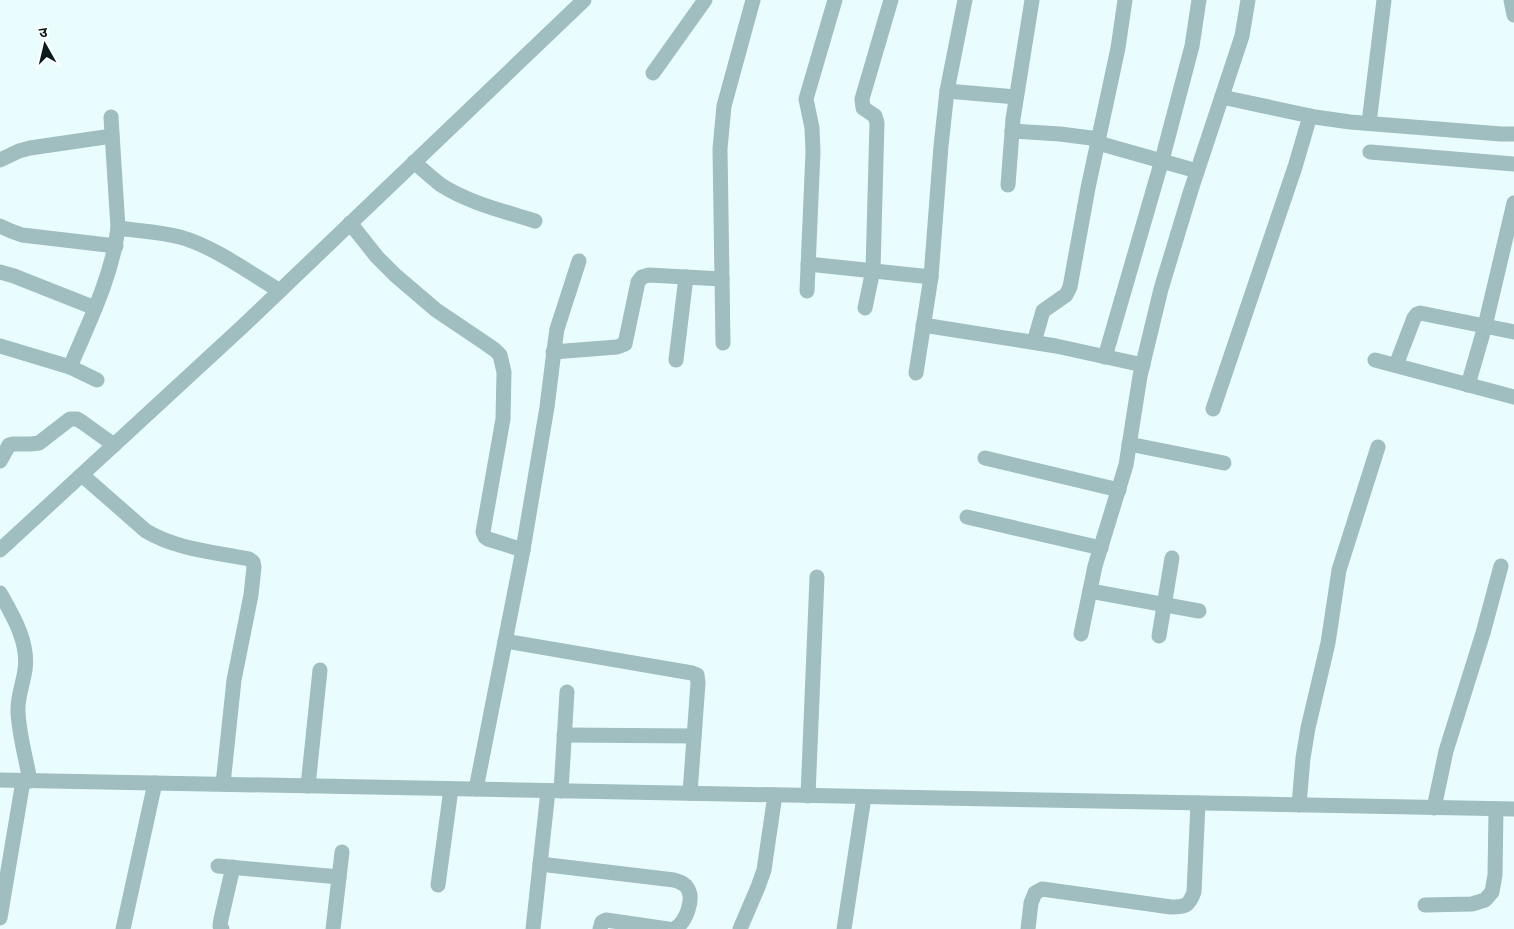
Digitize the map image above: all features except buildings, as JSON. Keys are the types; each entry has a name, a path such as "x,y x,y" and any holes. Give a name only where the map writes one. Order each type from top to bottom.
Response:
{"street":[{"path":"0,550 280,291 584,0"},
{"path":"653,73 704,0"},
{"path":"723,344 720,149 722,124 724,106 753,0"},
{"path":"807,291 813,152 812,128 806,99 835,0"},
{"path":"865,308 873,270 878,123 875,116 863,108 862,102 891,0"},
{"path":"916,373 931,277 947,90 965,0"},
{"path":"1008,185 1016,96 1032,0"},
{"path":"1034,342 1044,311 1066,295 1070,286 1118,48 1125,0"},
{"path":"1105,357 1162,160 1192,46 1199,0"},
{"path":"1081,634 1101,548 1126,465 1143,365 1161,289 1197,171 1242,36 1248,0"},
{"path":"1369,123 1384,0"},
{"path":"1511,0 1514,14"},
{"path":"947,90 1016,96"},
{"path":"1222,97 1310,116 1369,123 1514,134"},
{"path":"1213,409 1295,168 1310,116"},
{"path":"70,367 95,308 116,246 118,228 111,117"},
{"path":"1012,132 1060,134 1098,141 1197,171"},
{"path":"0,160 30,148 112,136"},
{"path":"1370,152 1514,164"},
{"path":"414,162 441,184 456,193 476,202 536,221"},
{"path":"1468,385 1485,326 1514,203"},
{"path":"350,223 377,258 395,276 436,310 486,343 500,355 504,372 503,418 483,532 488,539 523,550"},
{"path":"0,226 11,232 22,234 116,246"},
{"path":"118,228 181,238 223,257 280,291"},
{"path":"476,789 523,550 558,329 580,261"},
{"path":"808,264 931,277"},
{"path":"0,272 95,308"},
{"path":"554,352 623,346 627,339 639,278 649,275 722,279"},
{"path":"676,360 686,277"},
{"path":"1396,365 1414,318 1417,314 1423,312 1514,332"},
{"path":"923,325 1034,342 1143,365"},
{"path":"0,346 70,367 97,380"},
{"path":"1374,360 1514,397"},
{"path":"0,460 9,445 39,443 70,419 82,422 114,445"},
{"path":"1129,444 1224,463"},
{"path":"1299,805 1304,750 1328,643 1339,570 1378,447"},
{"path":"985,458 1119,490"},
{"path":"82,475 146,531 156,537 176,544 249,559 253,562 251,595 233,689 223,784"},
{"path":"967,517 1101,548"},
{"path":"1159,636 1172,558"},
{"path":"1434,808 1446,751 1483,633 1501,566"},
{"path":"808,796 816,577"},
{"path":"1090,591 1200,611"},
{"path":"0,593 16,623 24,650 25,668 18,708 18,720 27,781 0,918"},
{"path":"505,641 695,674 698,677 698,683 690,794"},
{"path":"308,786 320,670"},
{"path":"533,929 540,864 564,735 567,692"},
{"path":"564,735 694,736"},
{"path":"0,780 1514,809"},
{"path":"123,929 155,783"},
{"path":"438,885 452,789"},
{"path":"740,929 764,870 775,795"},
{"path":"844,929 864,797"},
{"path":"1028,929 1034,893 1042,889 1171,907 1184,907 1191,901 1194,892 1198,803"},
{"path":"1425,905 1472,904 1485,900 1492,892 1495,875 1496,809"},
{"path":"333,929 342,852"},
{"path":"540,864 674,880 684,884 688,888 690,895 687,914 684,922 674,929"},
{"path":"222,929 220,920 225,867 340,877"},
{"path":"600,929 602,922 606,920 668,929"}]}
